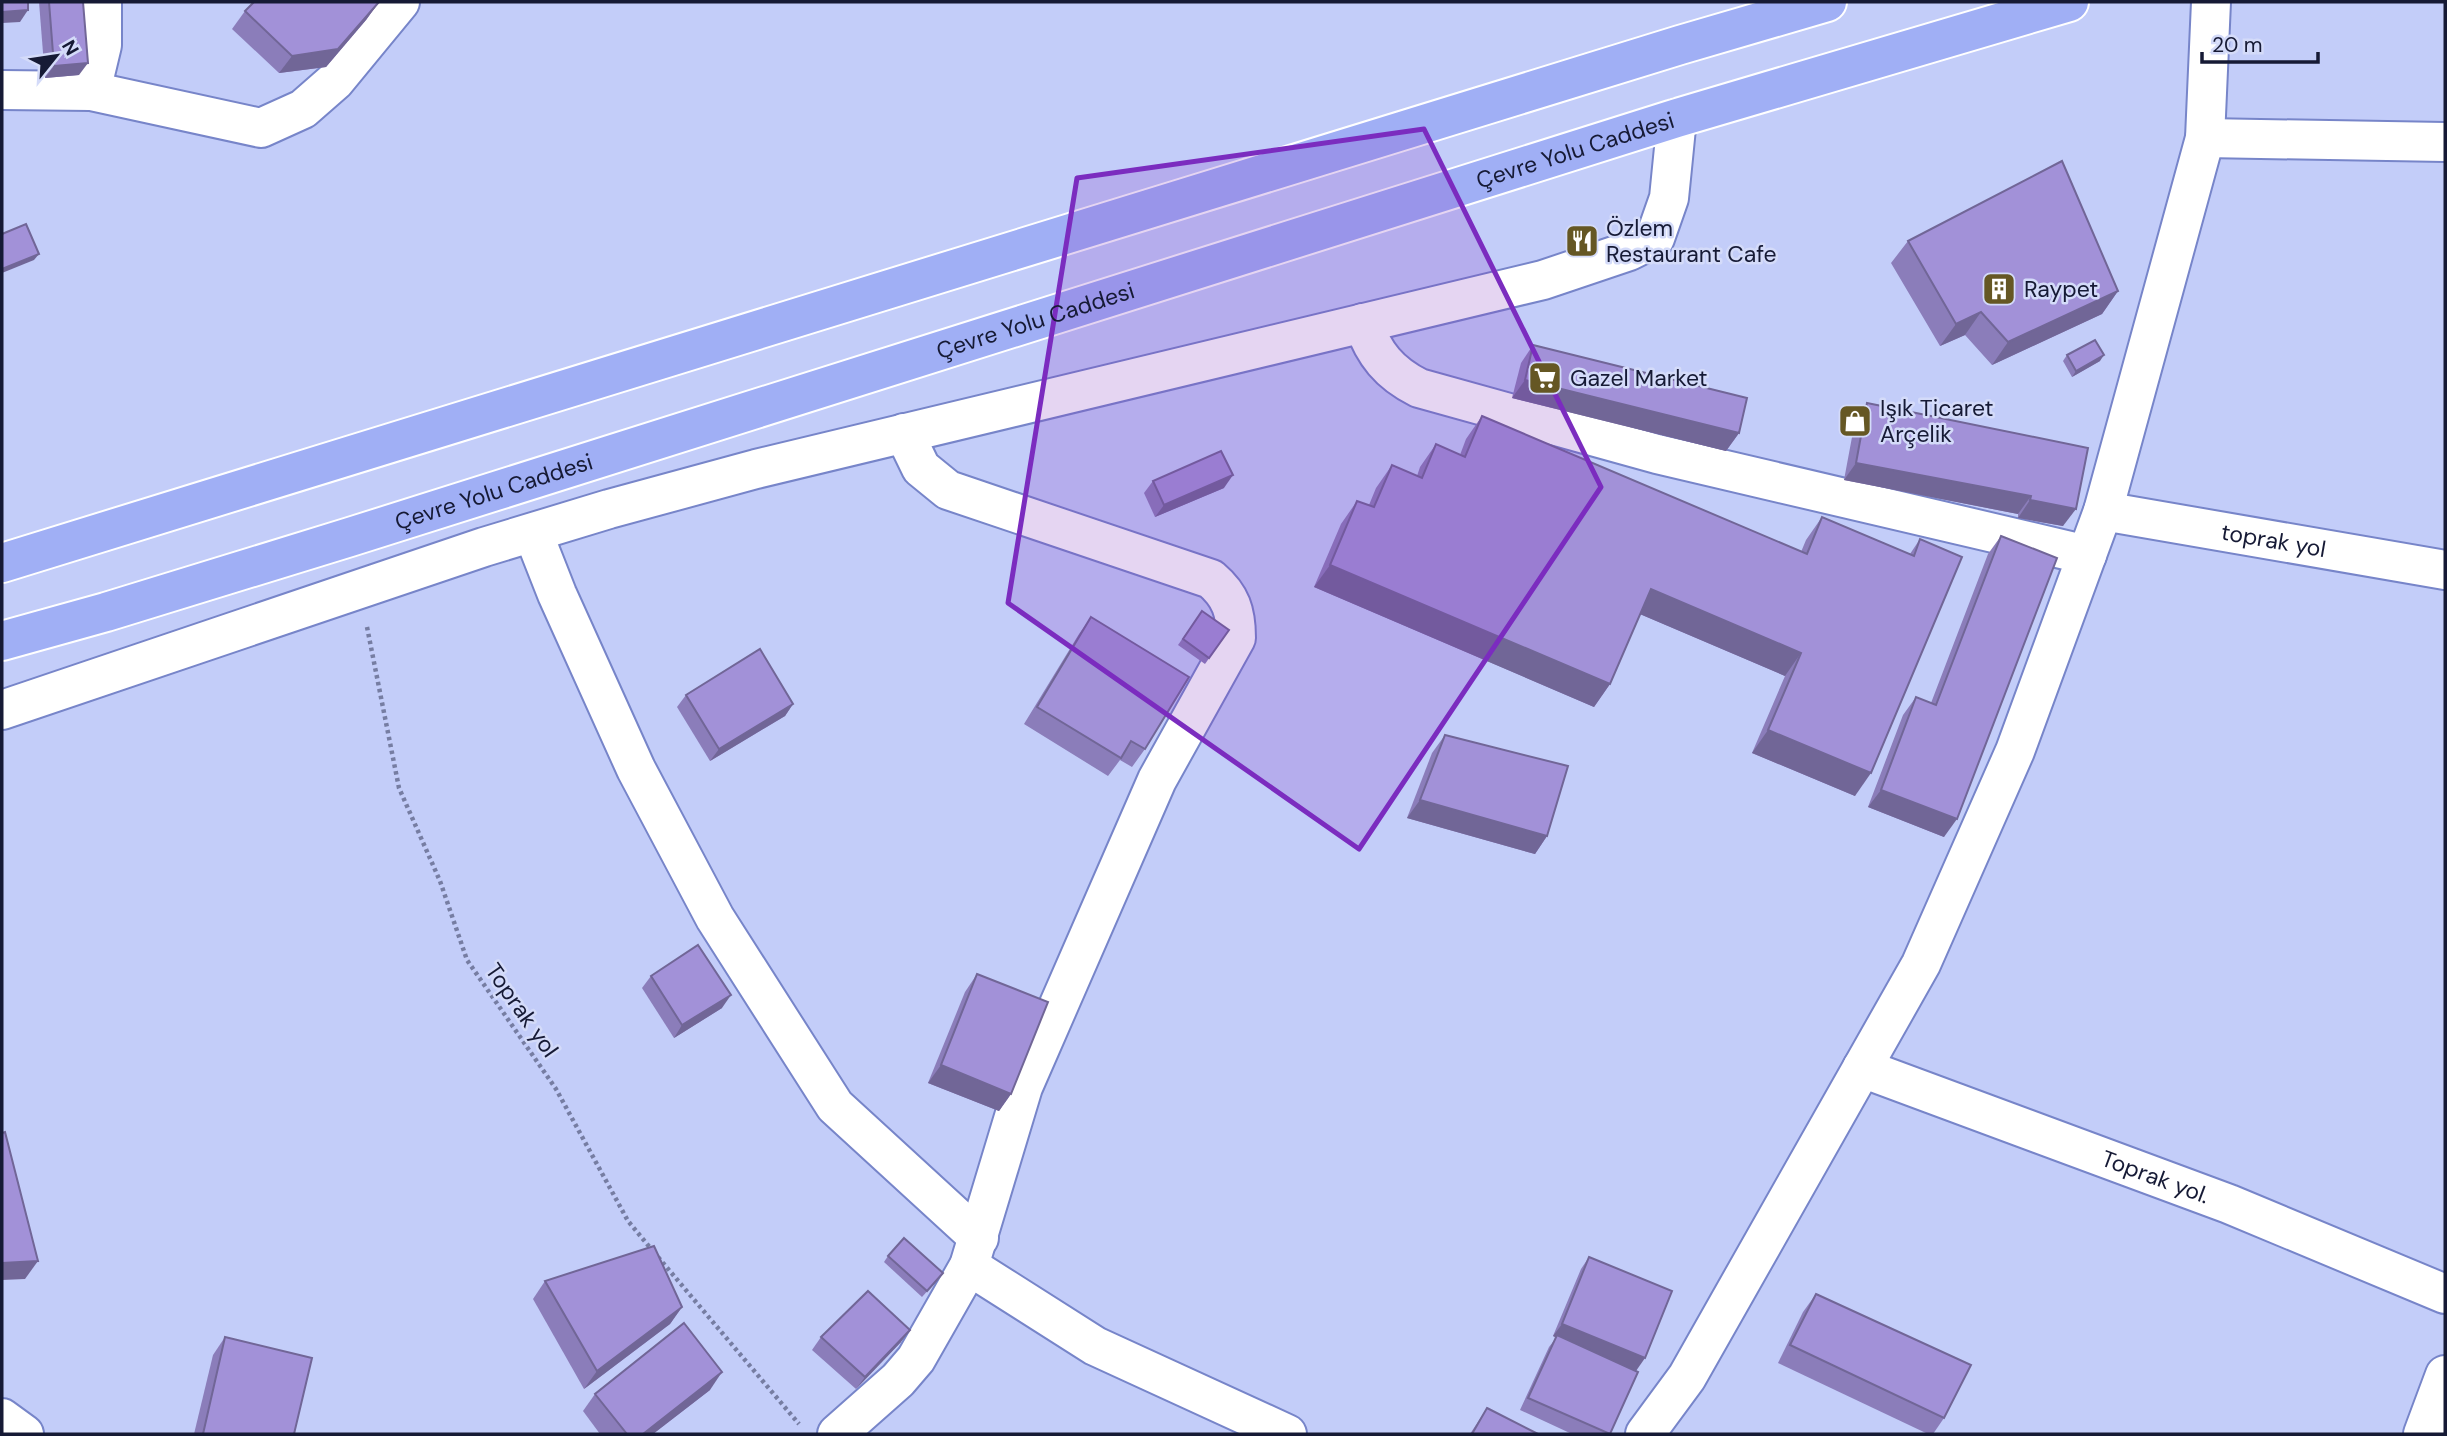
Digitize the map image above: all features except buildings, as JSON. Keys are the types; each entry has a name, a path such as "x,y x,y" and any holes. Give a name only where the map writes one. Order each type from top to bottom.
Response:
{"highway":[{"path":"2,563 1827,2"},
{"name":"Çevre Yolu Caddesi","path":"2,641 106,612 1677,118 2069,2"},
{"path":"2,652 106,612"}],"street":[{"path":"91,91 102,45 102,2"},
{"path":"2,90 91,91 261,128 303,109 335,81 400,2"},
{"path":"1645,1434 1687,1377 1921,964 2010,764 2103,510 2204,138 2211,2"},
{"path":"2,710 533,533 756,469 1543,280 1629,251 1655,237 1669,198 1677,118"},
{"path":"2204,138 2445,142"},
{"path":"1363,323 1370,342 1384,363 1400,378 1419,388 1657,454 2087,555"},
{"path":"837,1434 898,1380 916,1359 974,1252 1023,1087 1157,780 1236,638 1232,603 1211,579 948,491 921,468 904,433"},
{"name":"toprak yol","path":"2103,510 2445,570"},
{"path":"533,533 557,594 636,769 715,918 835,1106 974,1252 1095,1346 1287,1434"},
{"name":"Toprak yol.","path":"1862,1069 2229,1204 2445,1294"},
{"path":"2423,1434 2445,1375"},
{"path":"2,1418 24,1434"}],"path":[{"name":"Toprak yol","path":"359,589 399,788 440,881 467,960 556,1089 628,1221 808,1434"}],"highlighted area":[{"path":"1424,129 1601,487 1359,849 1008,603 1077,178"}],"place":[{"name":"Özlem Restaurant Cafe","path":"1582,241"},
{"name":"Raypet","path":"1999,289"},
{"name":"Gazel Market","path":"1545,378"},
{"name":"Işık Ticaret Arçelik","path":"1855,421"}]}
